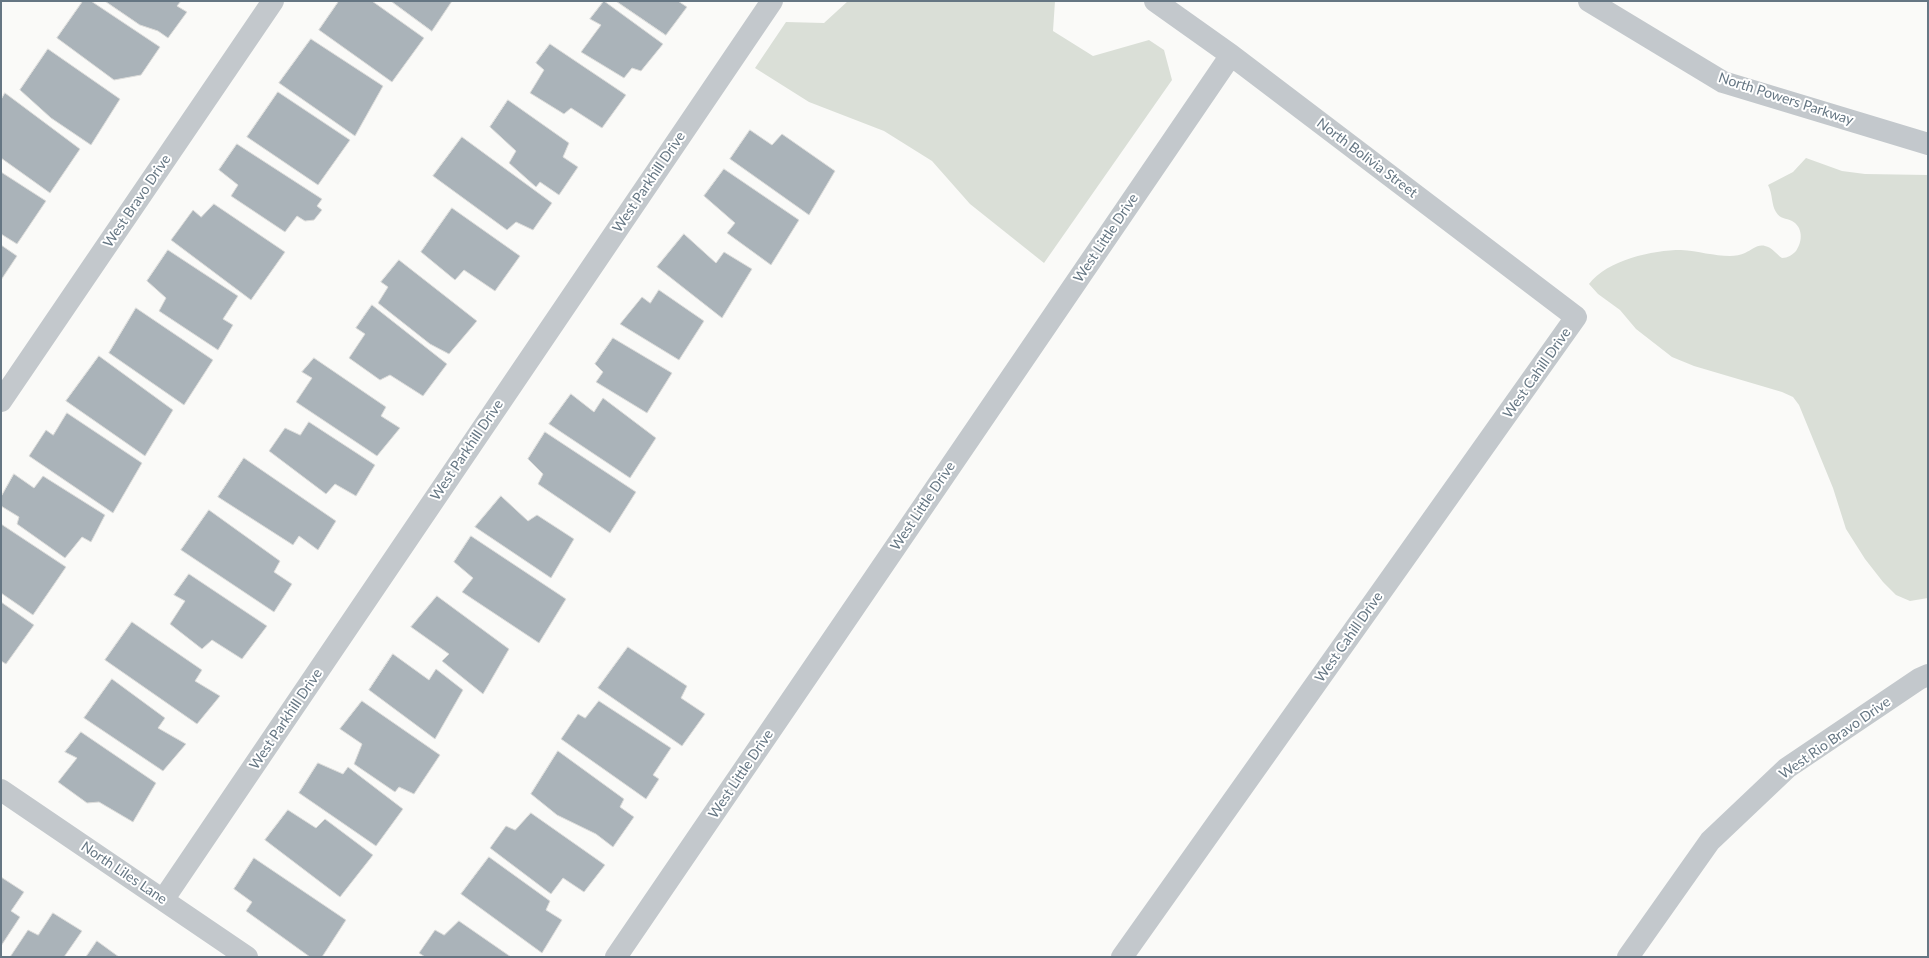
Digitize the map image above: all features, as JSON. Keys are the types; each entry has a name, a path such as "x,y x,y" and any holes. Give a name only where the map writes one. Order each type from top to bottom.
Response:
{"street":[{"name":"West Bravo Drive","path":"1,401 273,1"},
{"name":"West Parkhill Drive","path":"163,900 772,1"},
{"name":"North Bolivia Street","path":"1155,1 1231,55 1576,317"},
{"name":"North Powers Parkway","path":"1589,1 1723,82 1928,144"},
{"name":"West Little Drive","path":"616,957 1231,55"},
{"name":"West Cahill Drive","path":"1122,957 1576,317"},
{"name":"West Rio Bravo Drive","path":"1628,957 1710,841 1787,768 1928,675"},
{"name":"North Liles Lane","path":"1,790 247,957"}],"shaded area":[{"path":"848,1 1055,1 1053,31 1093,56 1149,40 1164,50 1172,80 1044,263 970,204 932,161 884,131 809,102 755,68 786,22 824,23"},
{"path":"1806,158 1842,171 1865,174 1928,175 1928,598 1910,601 1896,595 1883,582 1865,559 1846,529 1833,488 1799,405 1793,397 1782,392 1694,366 1672,357 1636,329 1620,310 1598,294 1589,284 1607,269 1619,263 1644,254 1670,250 1694,251 1732,256 1748,252 1762,246 1770,248 1782,258 1790,256 1796,251 1800,243 1800,230 1796,224 1781,217 1774,209 1771,192 1768,185 1793,172"}],"building":[{"path":"83,1 91,1 160,47 141,75 114,80 57,38"},
{"path":"105,1 181,1 177,6 187,12 168,38 158,31 140,25"},
{"path":"339,1 372,1 424,38 392,82 319,30"},
{"path":"391,1 452,1 432,31"},
{"path":"604,1 663,44 641,71 632,68 624,78 581,52 601,25 590,19"},
{"path":"616,1 678,1 687,7 666,35"},
{"path":"311,39 383,86 355,136 279,83"},
{"path":"550,44 626,95 602,128 571,108 564,114 530,93 544,70 536,63"},
{"path":"48,49 120,99 91,145 51,118 20,90"},
{"path":"278,92 350,140 318,185 247,137"},
{"path":"5,93 80,149 50,193 1,158 1,100"},
{"path":"508,100 569,143 563,157 578,167 559,195 540,182 536,187 509,163 516,151 490,127"},
{"path":"750,130 772,145 782,134 835,171 809,215 730,159"},
{"path":"462,137 552,203 533,230 516,222 507,230 433,176"},
{"path":"237,144 322,199 317,206 322,210 314,220 305,221 297,216 285,232 231,196 238,185 219,170"},
{"path":"724,169 799,220 771,265 727,233 735,223 704,196"},
{"path":"1,172 46,201 17,244 1,234"},
{"path":"214,204 285,252 251,300 171,240 193,210 201,217"},
{"path":"452,208 520,256 495,291 464,270 455,280 421,252"},
{"path":"684,234 716,263 724,252 752,269 722,318 657,267"},
{"path":"1,245 17,256 1,280"},
{"path":"168,250 238,296 223,319 233,325 218,350 159,311 166,298 147,281"},
{"path":"399,260 477,321 449,354 430,344 378,303 388,287 381,282"},
{"path":"659,290 704,321 679,360 620,324 642,297 650,303"},
{"path":"372,305 447,364 423,396 390,375 380,380 349,358 365,334 356,328"},
{"path":"136,308 213,360 184,405 109,353"},
{"path":"613,338 672,373 647,413 596,382 603,372 595,364"},
{"path":"99,356 173,410 145,456 66,401"},
{"path":"314,358 386,407 381,416 400,428 377,456 296,402 312,378 302,372"},
{"path":"571,394 594,412 603,398 656,438 630,478 549,424"},
{"path":"67,413 142,463 113,513 29,456 46,430 53,435"},
{"path":"309,422 375,465 356,496 335,484 326,494 269,451 285,428 300,435"},
{"path":"545,432 636,492 610,533 538,484 543,474 528,459"},
{"path":"244,458 336,521 318,550 299,536 293,545 218,497"},
{"path":"14,474 34,488 43,476 105,515 91,542 82,537 65,558 17,524 19,517 1,506 1,497"},
{"path":"501,496 528,521 537,515 574,539 551,578 475,527"},
{"path":"209,510 280,561 274,572 292,584 274,612 181,550"},
{"path":"1,524 66,567 33,615 1,593"},
{"path":"471,536 566,599 539,643 462,592 473,578 454,562"},
{"path":"189,574 267,626 242,659 212,640 202,649 170,624 185,601 174,595"},
{"path":"437,596 509,649 483,694 442,661 449,654 411,627"},
{"path":"1,602 34,625 6,664 1,661"},
{"path":"132,622 202,670 195,681 220,696 197,724 105,660"},
{"path":"628,647 687,686 681,698 705,714 682,746 598,688"},
{"path":"393,654 429,680 436,669 463,690 435,739 369,690"},
{"path":"112,679 165,718 158,728 186,744 163,771 84,718"},
{"path":"362,701 440,755 414,794 399,787 395,792 354,764 362,744 340,729"},
{"path":"599,701 671,748 653,775 659,779 646,799 561,739 578,714 585,718"},
{"path":"81,732 156,783 133,822 99,802 87,803 58,782 77,758 65,752"},
{"path":"558,751 624,799 620,807 634,817 613,847 596,834 557,815 531,794"},
{"path":"318,763 343,774 348,767 403,809 376,846 299,793"},
{"path":"288,810 316,828 325,819 373,855 340,897 265,840"},
{"path":"531,813 605,865 584,892 563,878 551,894 490,848 506,826 515,830"},
{"path":"489,857 550,901 546,910 562,920 542,953 461,894"},
{"path":"254,858 346,920 322,957 310,957 246,911 252,902 234,889"},
{"path":"1,877 24,892 11,911 20,917 1,946"},
{"path":"53,913 82,931 64,957 10,957 28,930 38,935"},
{"path":"459,921 511,957 425,957 419,953 435,930 444,935"},
{"path":"97,941 119,957 86,957"}]}
